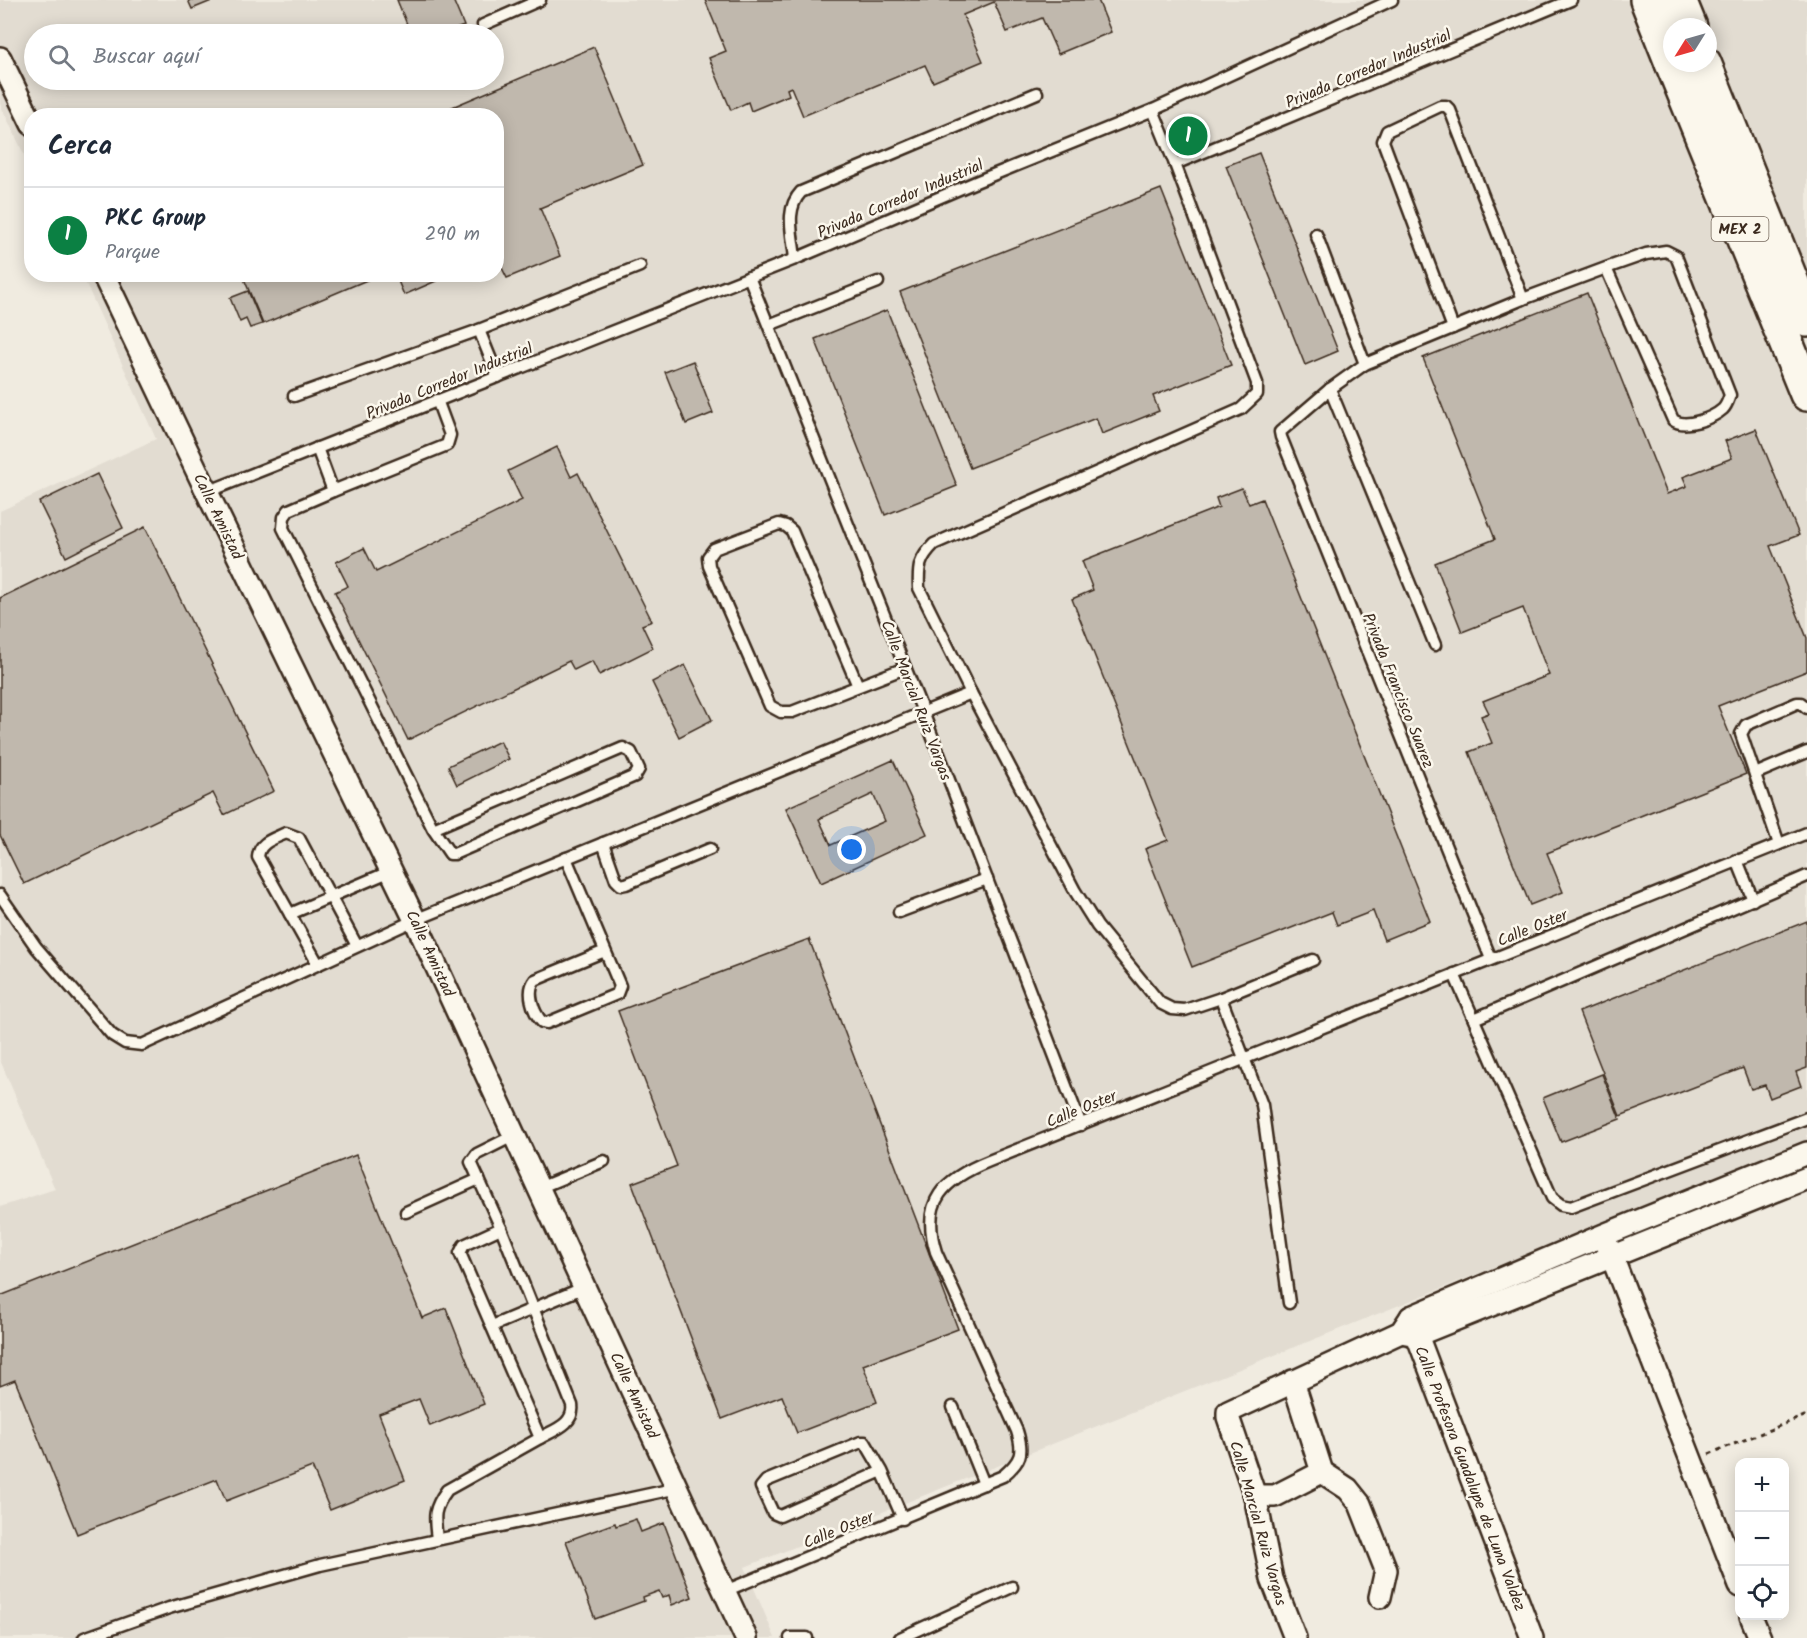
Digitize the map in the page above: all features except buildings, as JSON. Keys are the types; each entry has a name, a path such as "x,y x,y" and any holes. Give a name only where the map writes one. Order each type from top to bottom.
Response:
{"main road":[{"name":"MEX 2","path":"1647,0 1663,40"},
{"path":"1679,0 1686,18"},
{"name":"MEX 2","path":"1676,72 1807,394"},
{"name":"MEX 2","path":"1708,72 1807,320"}],"street":[{"path":"0,58 24,108"},
{"name":"Calle Amistad","path":"107,282 415,920 746,1638"},
{"path":"1380,1597 1386,1570 1360,1504 1348,1489 1322,1472 1293,1381 1604,1235 1807,1154"},
{"path":"1410,1328 1611,1256 1807,1178"},
{"path":"1604,1235 1735,1574"},
{"name":"Calle Profesora Guadalupe de Luna Valdez","path":"1410,1328 1532,1638"},
{"name":"Calle Marcial Ruiz Vargas","path":"1293,1381 1231,1409 1228,1417 1255,1496 1272,1579 1295,1638"},
{"path":"1255,1496 1275,1496 1322,1472"},
{"path":"1753,1620 1760,1638"}],"lane":[{"path":"485,24 540,0"},
{"name":"Privada Corredor Industrial","path":"207,492 795,259 1153,110 1392,0"},
{"name":"Privada Corredor Industrial","path":"1175,164 1571,0"},
{"path":"795,259 790,212 793,201 801,192 1037,93"},
{"path":"1453,328 1383,141 1387,131 1440,106 1446,106 1450,110 1523,299"},
{"path":"1153,110 1257,383 1257,394 1241,409 934,544 923,555 918,569 919,588 971,693 1085,908 1160,1003 1172,1009 1185,1010 1221,998 1313,960"},
{"path":"1316,234 1365,364"},
{"path":"1435,645 1330,389 1365,364 1523,299 1606,268 1646,254 1666,251 1676,256 1730,395 1724,408 1710,417 1683,424 1673,420 1606,268"},
{"path":"294,396 479,330 640,266"},
{"name":"Calle Marcial Ruiz Vargas","path":"749,277 923,712 1081,1125"},
{"path":"769,325 878,282"},
{"path":"479,330 498,376"},
{"name":"Privada Francisco Suarez","path":"1330,389 1280,432 1281,437 1491,959"},
{"path":"433,830 623,748 631,752 639,769 635,776 454,854 446,850 433,830 283,528 284,517 289,510 447,445 450,435 437,400"},
{"path":"317,448 333,490"},
{"path":"858,686 792,531 779,524 714,549 708,557 709,566 771,706 781,712 792,712 905,668"},
{"path":"0,895 36,947 112,1035 125,1043 142,1045 415,920 971,693"},
{"path":"1779,844 1741,734 1742,729 1746,725 1797,704 1802,703 1807,708"},
{"path":"1755,774 1807,752"},
{"path":"318,964 258,857 262,845 286,833 299,838 357,946"},
{"name":"Calle Oster","path":"725,1591 1003,1476 1020,1458 1021,1444 1017,1431 936,1252 931,1235 930,1220 933,1204 954,1179 969,1169 1807,833"},
{"path":"603,843 616,880 621,885 710,849"},
{"path":"566,858 620,986 617,994 547,1023 542,1022 538,1018 530,991 531,985 536,980 605,951"},
{"path":"1737,860 1753,900"},
{"path":"290,914 391,871"},
{"path":"1474,1019 1807,876"},
{"path":"899,912 987,879"},
{"path":"1454,974 1552,1198 1561,1205 1571,1207 1807,1118"},
{"path":"1221,998 1246,1058 1262,1105 1289,1303"},
{"path":"437,1539 434,1514 438,1502 447,1490 565,1424 573,1412 501,1228 471,1162 477,1154 515,1135"},
{"path":"539,1188 604,1161"},
{"path":"406,1212 479,1179"},
{"path":"501,1228 465,1245 460,1253 540,1438"},
{"path":"492,1326 585,1287"},
{"path":"953,1407 984,1484"},
{"path":"882,1471 780,1516 773,1513 761,1487 766,1481 861,1442 868,1445 882,1471 903,1519"},
{"path":"84,1638 169,1608 320,1565 678,1488"},
{"path":"900,1638 1012,1587"},
{"path":"790,1638 807,1638"}],"path":[{"path":"1690,1462 1807,1414"}],"shaded area":[{"path":"0,0 1807,0 1807,1142 745,1567 775,1638 0,1638 0,1207 55,1189 0,1060 0,511 156,439 85,282 504,282 504,108 24,108 24,154 0,104"}],"place":[{"name":"PKC Group","path":"1188,136"}]}
